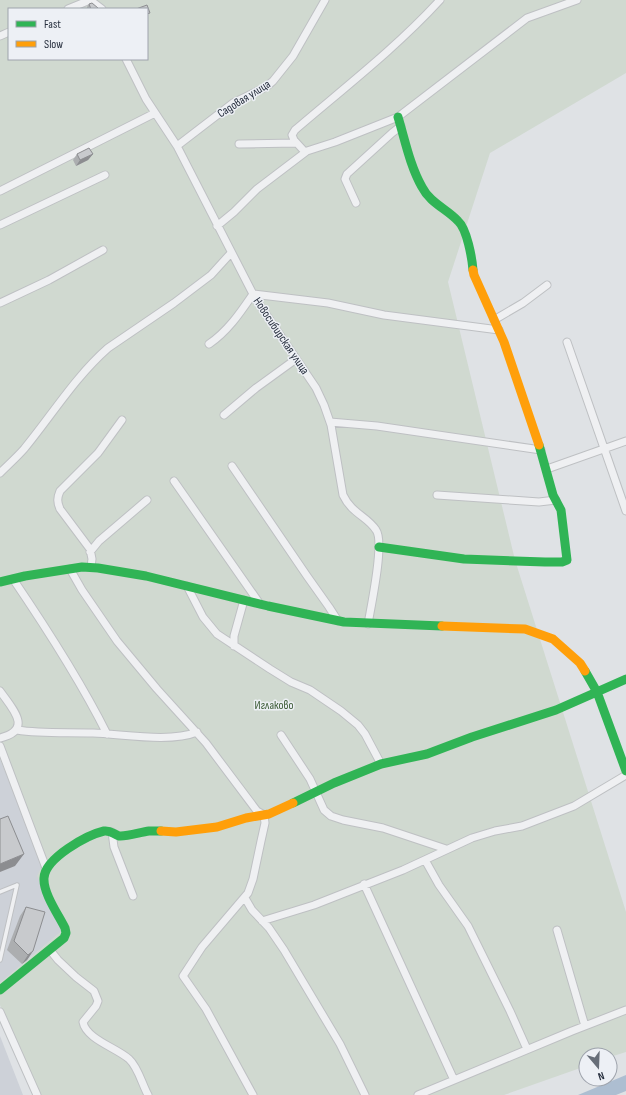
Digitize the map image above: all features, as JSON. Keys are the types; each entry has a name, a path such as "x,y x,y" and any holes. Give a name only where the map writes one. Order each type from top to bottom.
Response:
{"street":[{"path":"70,8 90,0 101,8"},
{"name":"Садовая улица","path":"177,146 233,103 266,87 293,56 325,0"},
{"path":"305,152 292,135 295,130 375,61 396,45 440,0"},
{"path":"217,226 234,212 257,189 305,152 335,142 398,117 527,18 577,0"},
{"name":"Новосибирская улица","path":"126,60 146,99 177,146 253,294 316,388 324,405 330,422 343,495 347,504 373,525 378,532 379,547 368,624"},
{"path":"0,191 155,113"},
{"path":"379,547 464,559 562,562 567,560 561,510 553,495 541,450 499,330 474,275 471,254 463,228 459,221 429,197 422,188 413,166 398,117"},
{"path":"356,203 345,179 347,174 401,126"},
{"path":"239,144 296,142"},
{"path":"0,225 105,175"},
{"path":"0,304 49,280 103,250"},
{"path":"0,473 24,449 62,399 101,354 211,275 231,253"},
{"path":"494,320 523,303 547,285"},
{"path":"209,344 225,331 234,321 253,294 328,303 384,315 499,330"},
{"path":"567,342 626,510"},
{"path":"224,415 256,388 296,359"},
{"path":"90,567 92,559 90,552 60,509 58,498 60,491 98,453 122,420"},
{"path":"330,422 377,426 541,450"},
{"path":"547,469 626,441"},
{"path":"232,466 338,621"},
{"path":"174,481 260,604"},
{"path":"437,495 539,502 556,500"},
{"path":"90,552 99,541 147,500"},
{"path":"0,582 70,569 90,567 146,576 260,604 338,621 368,624 525,629 553,639 580,663 597,692 626,771"},
{"path":"70,569 82,590 118,641 157,689 216,755 257,811 264,815"},
{"path":"13,579 57,645 107,734"},
{"path":"187,586 209,625 217,634 291,682 310,690 341,711 358,725 365,734 381,764"},
{"path":"234,646 234,636 244,600"},
{"path":"0,990 64,938 66,933 65,928 46,887 44,878 46,868 65,850 98,833 105,831 112,832 119,836 149,831 160,833 176,832 217,827 246,818 264,815 282,809 334,783 381,764 427,754 472,737 556,710 626,679"},
{"path":"0,691 19,719 19,725 16,730 0,738"},
{"path":"16,730 157,738 186,736 197,732"},
{"path":"282,735 302,766 324,810 331,816 383,828 446,849"},
{"path":"0,746 46,868"},
{"path":"262,921 314,905 364,884 403,870 446,849 478,836 522,826 574,806 626,775"},
{"path":"253,1095 206,1009 183,976 202,947 248,893 253,879 265,823 264,815"},
{"path":"112,832 114,847 133,896"},
{"path":"425,860 439,885 468,926 506,1002 527,1050"},
{"path":"364,884 454,1080"},
{"path":"245,898 252,910 275,936 340,1044 365,1095"},
{"path":"557,930 585,1026"},
{"path":"50,950 76,977 94,991 98,1001 96,1006 83,1022 85,1029 93,1036 129,1058 136,1069 148,1095"},
{"path":"418,1095 626,1010"},
{"path":"0,1012 37,1095"}],"lane":[{"path":"0,892 17,885 0,960"}],"shaded area":[{"path":"0,759 43,864 62,931 0,983"},
{"path":"0,1036 23,1095 0,1095"}],"green space":[{"name":"Иглаково","path":"0,0 626,0 626,73 490,153 448,282 515,560 626,912 626,1052 618,1054 618,1047 578,1047 578,1069 504,1095 33,1095 0,1005 0,983 62,931 37,876 43,864 0,759"}],"water":[{"path":"626,1075 626,1091 616,1095 578,1095 597,1087 618,1087 618,1078"}],"building":[{"path":"92,3 98,8 91,8 89,4"},
{"path":"147,5 150,13 148,14 148,8 139,8"},
{"path":"89,148 93,154 80,160 77,154"},
{"path":"8,816 24,854 0,864 0,819"},
{"path":"26,907 45,912 33,951 28,955 14,941"}],"traffic: fast":[{"path":"398,117 411,162 425,193 454,217 464,230 472,258 473,270"},
{"path":"379,547 464,559 545,562 562,562 567,560 561,510 553,495 539,445"},
{"path":"0,582 25,576 82,567 98,568 146,576 268,606 344,622 442,626"},
{"path":"585,671 597,692 626,771"},
{"path":"293,803 334,783 381,764 427,754 472,737 556,710 626,679"},
{"path":"0,990 64,938 66,933 65,928 48,897 44,884 46,870 59,855 78,842 104,831 108,831 119,836 149,831 161,831"}],"traffic: slow":[{"path":"473,270 504,342 539,445"},
{"path":"442,626 525,629 553,639 580,663 585,671"},
{"path":"161,831 176,832 217,827 246,818 269,814 293,803"}]}
